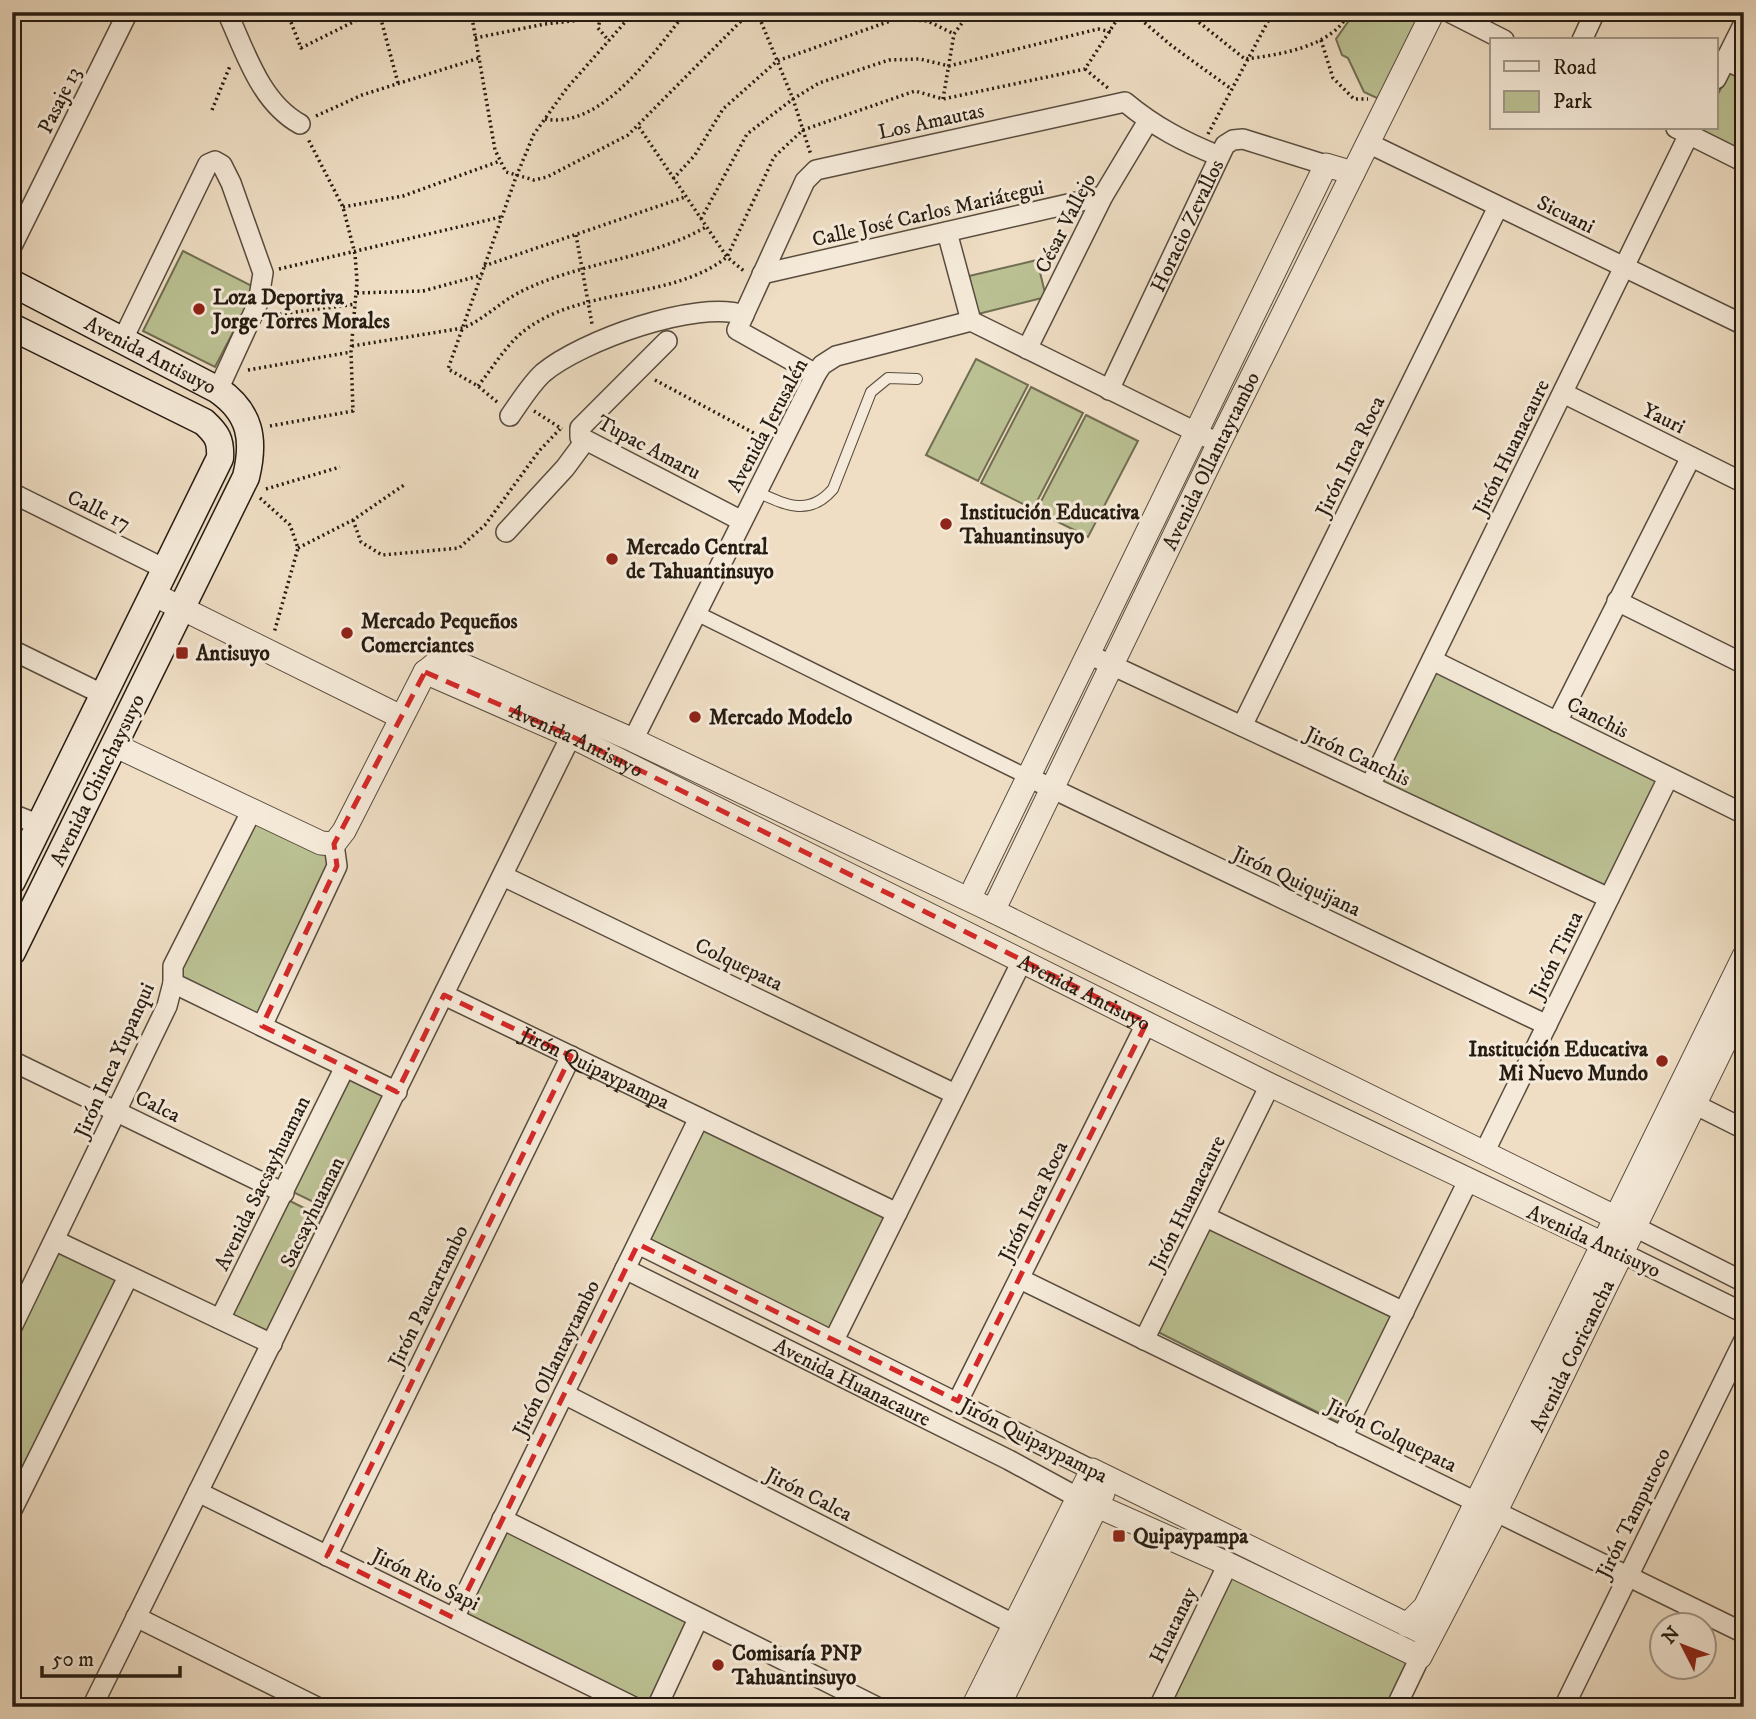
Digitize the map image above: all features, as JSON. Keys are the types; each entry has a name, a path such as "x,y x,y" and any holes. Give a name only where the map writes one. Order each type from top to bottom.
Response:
{"main road":[{"name":"Avenida Antisuyo","path":"12,283 218,390 234,401 244,414 249,429"},
{"name":"Avenida Antisuyo","path":"12,327 204,422 216,432 220,442 220,458 153,594"},
{"path":"181,608 246,477 251,456 249,429"},
{"name":"Avenida Chinchaysuyo","path":"12,881 153,594"},
{"name":"Avenida Chinchaysuyo","path":"12,952 181,608"}],"street":[{"name":"Pasaje 13","path":"12,246 128,12"},
{"path":"227,12 268,95 291,119 300,124"},
{"name":"Avenida Ollantaytambo","path":"993,911 1219,443 1433,12"},
{"path":"1450,12 1500,38"},
{"path":"1583,38 1595,12"},
{"path":"1718,75 1744,23"},
{"path":"1725,61 1744,69"},
{"name":"Los Amautas","path":"816,170 1125,102 1149,121 1219,156"},
{"name":"César Vallejo","path":"1027,349 1103,196 1149,121"},
{"path":"1685,130 1744,162"},
{"name":"Jirón Huanacaure","path":"1370,786 1563,393 1685,130"},
{"name":"Horacio Zevallos","path":"1109,390 1225,145 1233,140 1243,139 1353,173"},
{"name":"Sicuani","path":"1368,143 1744,325"},
{"path":"122,341 208,164 215,161 222,165 231,183 263,273 262,290 218,390"},
{"name":"Avenida Ollantaytambo","path":"969,900 1326,165"},
{"path":"741,323 804,181 816,170"},
{"name":"Calle José Carlos Mariátegui","path":"762,274 1103,196"},
{"name":"Jirón Inca Roca","path":"1242,726 1498,207"},
{"path":"947,232 971,321 1219,443"},
{"path":"515,409 544,372 596,343 695,311 719,309 816,374"},
{"name":"Avenida Jerusalén","path":"633,740 822,365 836,356 971,321"},
{"path":"506,532 565,468 576,433 667,341"},
{"name":"Yauri","path":"1563,393 1744,483"},
{"name":"Tupac Amaru","path":"576,433 742,521"},
{"path":"1557,722 1691,457"},
{"name":"Calle 17","path":"12,493 165,569"},
{"path":"153,594 401,717"},
{"path":"1617,601 1744,664"},
{"path":"696,613 1028,777"},
{"path":"12,650 104,695"},
{"name":"Jirón Canchis","path":"1088,654 1609,898"},
{"name":"Avenida Antisuyo","path":"1744,1282 993,911 633,740 451,660 440,660 425,672 571,736 1270,1085 1744,1313"},
{"name":"Canchis","path":"1432,660 1744,814"},
{"path":"262,1026 337,866 334,844 344,831 425,672"},
{"name":"Sacsayhuaman","path":"92,1707 571,736"},
{"path":"114,745 321,843 334,844"},
{"name":"Jirón Quiquijana","path":"1028,777 1547,1025"},
{"name":"Jirón Tinta","path":"1484,1153 1668,778"},
{"name":"Jirón Inca Yupanqui","path":"12,1327 56,1241 167,1006 173,983 173,966 252,810"},
{"path":"12,814 40,825"},
{"name":"Colquepata","path":"503,876 955,1094"},
{"name":"Avenida Coricancha","path":"1396,1707 1486,1507 1612,1248 1744,956"},
{"path":"834,1340 1022,961"},
{"path":"173,983 397,1092"},
{"name":"Jirón Quipaypampa","path":"444,995 897,1213"},
{"name":"Avenida Coricancha","path":"1624,1222 1694,1104 1744,1003"},
{"name":"Jirón Inca Roca","path":"958,1401 1147,1022"},
{"name":"Jirón Paucartambo","path":"327,1556 571,1056"},
{"name":"Calca","path":"12,1061 284,1193"},
{"name":"Avenida Sacsayhuaman","path":"220,1319 345,1067"},
{"name":"Jirón Huanacaure","path":"1144,1340 1270,1085"},
{"path":"1694,1104 1744,1129"},
{"name":"Jirón Ollantaytambo","path":"454,1618 699,1118"},
{"path":"1342,1437 1468,1181"},
{"path":"1206,1217 1404,1311"},
{"path":"56,1241 272,1345"},
{"name":"Jirón Quipaypampa","path":"638,1244 1407,1625 1425,1647"},
{"name":"Avenida Huanacaure","path":"625,1269 1087,1501"},
{"path":"12,1510 19,1480 128,1277"},
{"name":"Jirón Colquepata","path":"1020,1279 1744,1633"},
{"name":"Jirón Tamputoco","path":"1565,1707 1744,1340"},
{"name":"Jirón Calca","path":"564,1394 1023,1629"},
{"path":"973,1707 1023,1629 1101,1475"},
{"name":"Jirón Rio Sapi","path":"198,1492 634,1707"},
{"name":"Jirón Quipaypampa","path":"1087,1501 1425,1647"},
{"name":"Avenida Coricancha","path":"1407,1625 1425,1607 1486,1507"},
{"path":"502,1519 877,1707"},
{"name":"Huatanay","path":"1159,1707 1228,1564"},
{"path":"136,1618 317,1707"},
{"path":"657,1707 698,1619"},
{"path":"998,1707 1023,1629"}],"lane":[{"path":"757,492 803,507 814,506 823,501 833,489 871,392 879,382 888,378 916,379"}],"path":[{"path":"287,12 301,48 373,12"},
{"path":"379,12 398,83"},
{"path":"471,12 495,150 506,172 534,180 561,172 639,127 750,12"},
{"path":"602,12 598,28 608,41"},
{"path":"576,433 515,409 449,369 501,217 534,134 567,88 634,12"},
{"path":"545,119 558,122 600,106 647,60 687,12"},
{"path":"757,12 793,99 816,170"},
{"path":"943,99 954,34 970,12"},
{"path":"478,386 518,336 549,316 588,302 695,276 714,268 727,257 774,157 803,130 915,91 943,99 1085,69 1112,32 1122,12"},
{"path":"1132,12 1172,46 1230,88"},
{"path":"1186,12 1245,60 1321,40 1340,26 1349,12"},
{"path":"1201,148 1230,88 1273,12"},
{"path":"475,38 545,24 599,18"},
{"path":"673,179 695,155 723,109 777,61 896,19 928,21 954,34"},
{"path":"701,219 747,134 819,83 889,60 920,59 949,66 1098,30 1112,32"},
{"path":"1321,40 1333,78 1354,99 1368,99 1386,107"},
{"path":"212,110 240,41"},
{"path":"249,429 353,411 351,352 357,293 355,254 343,207 300,124 398,83 479,58"},
{"path":"639,127 727,257 750,277 762,274"},
{"path":"343,207 403,196 500,161"},
{"path":"484,266 685,197"},
{"path":"263,273 355,254 501,217"},
{"path":"352,346 463,328 475,323 521,291 582,268 682,241 706,227"},
{"path":"576,235 596,343"},
{"path":"357,293 423,291 482,275"},
{"path":"251,318 356,304"},
{"path":"230,365 244,370 351,352"},
{"path":"637,371 779,447"},
{"path":"352,520 361,542 382,555 459,548 485,525 539,451 576,433"},
{"path":"269,652 299,548 290,525 265,505 256,492 340,467"},
{"path":"299,548 352,520 404,485"}],"highlighted area":[{"path":"425,672 571,736 1147,1022 958,1401 638,1244 454,1618 327,1556 571,1056 444,995 397,1092 262,1026 337,866 334,844"}],"green space":[{"path":"1355,12 1422,12 1379,99 1364,92 1348,58 1342,55 1336,39"},
{"path":"1737,56 1744,60 1744,157 1698,134 1700,130 1718,130 1718,94"},
{"name":"Loza Deportiva Jorge Torres Morales","path":"183,251 256,288 215,367 143,331"},
{"path":"1037,260 1046,297 978,314 969,276"},
{"path":"976,359 1028,385 978,481 926,455"},
{"path":"1031,387 1083,413 1033,509 981,483"},
{"path":"1086,415 1138,441 1088,537 1036,511"},
{"path":"1435,666 1662,780 1607,892 1376,785"},
{"path":"255,819 336,858 259,1016 177,977"},
{"path":"347,1074 389,1094 332,1211 291,1191"},
{"path":"702,1129 885,1216 830,1330 648,1240"},
{"path":"288,1200 326,1219 269,1334 228,1315"},
{"path":"1209,1225 1395,1314 1341,1424 1156,1331"},
{"path":"58,1247 122,1278 24,1476 12,1470 12,1336"},
{"path":"507,1528 691,1621 649,1707 462,1616"},
{"path":"1232,1575 1409,1659 1386,1707 1167,1707"}],"place":[{"name":"Loza Deportiva Jorge Torres Morales","path":"199,309"},
{"name":"Institución Educativa Tahuantinsuyo","path":"946,524"},
{"name":"Mercado Central de Tahuantinsuyo","path":"612,559"},
{"name":"Mercado Pequeños Comerciantes","path":"347,633"},
{"name":"Antisuyo","path":"182,653"},
{"name":"Mercado Modelo","path":"695,717"},
{"name":"Institución Educativa Mi Nuevo Mundo","path":"1662,1061"},
{"name":"Quipaypampa","path":"1119,1536"},
{"name":"Comisaría PNP Tahuantinsuyo","path":"718,1665"}]}
